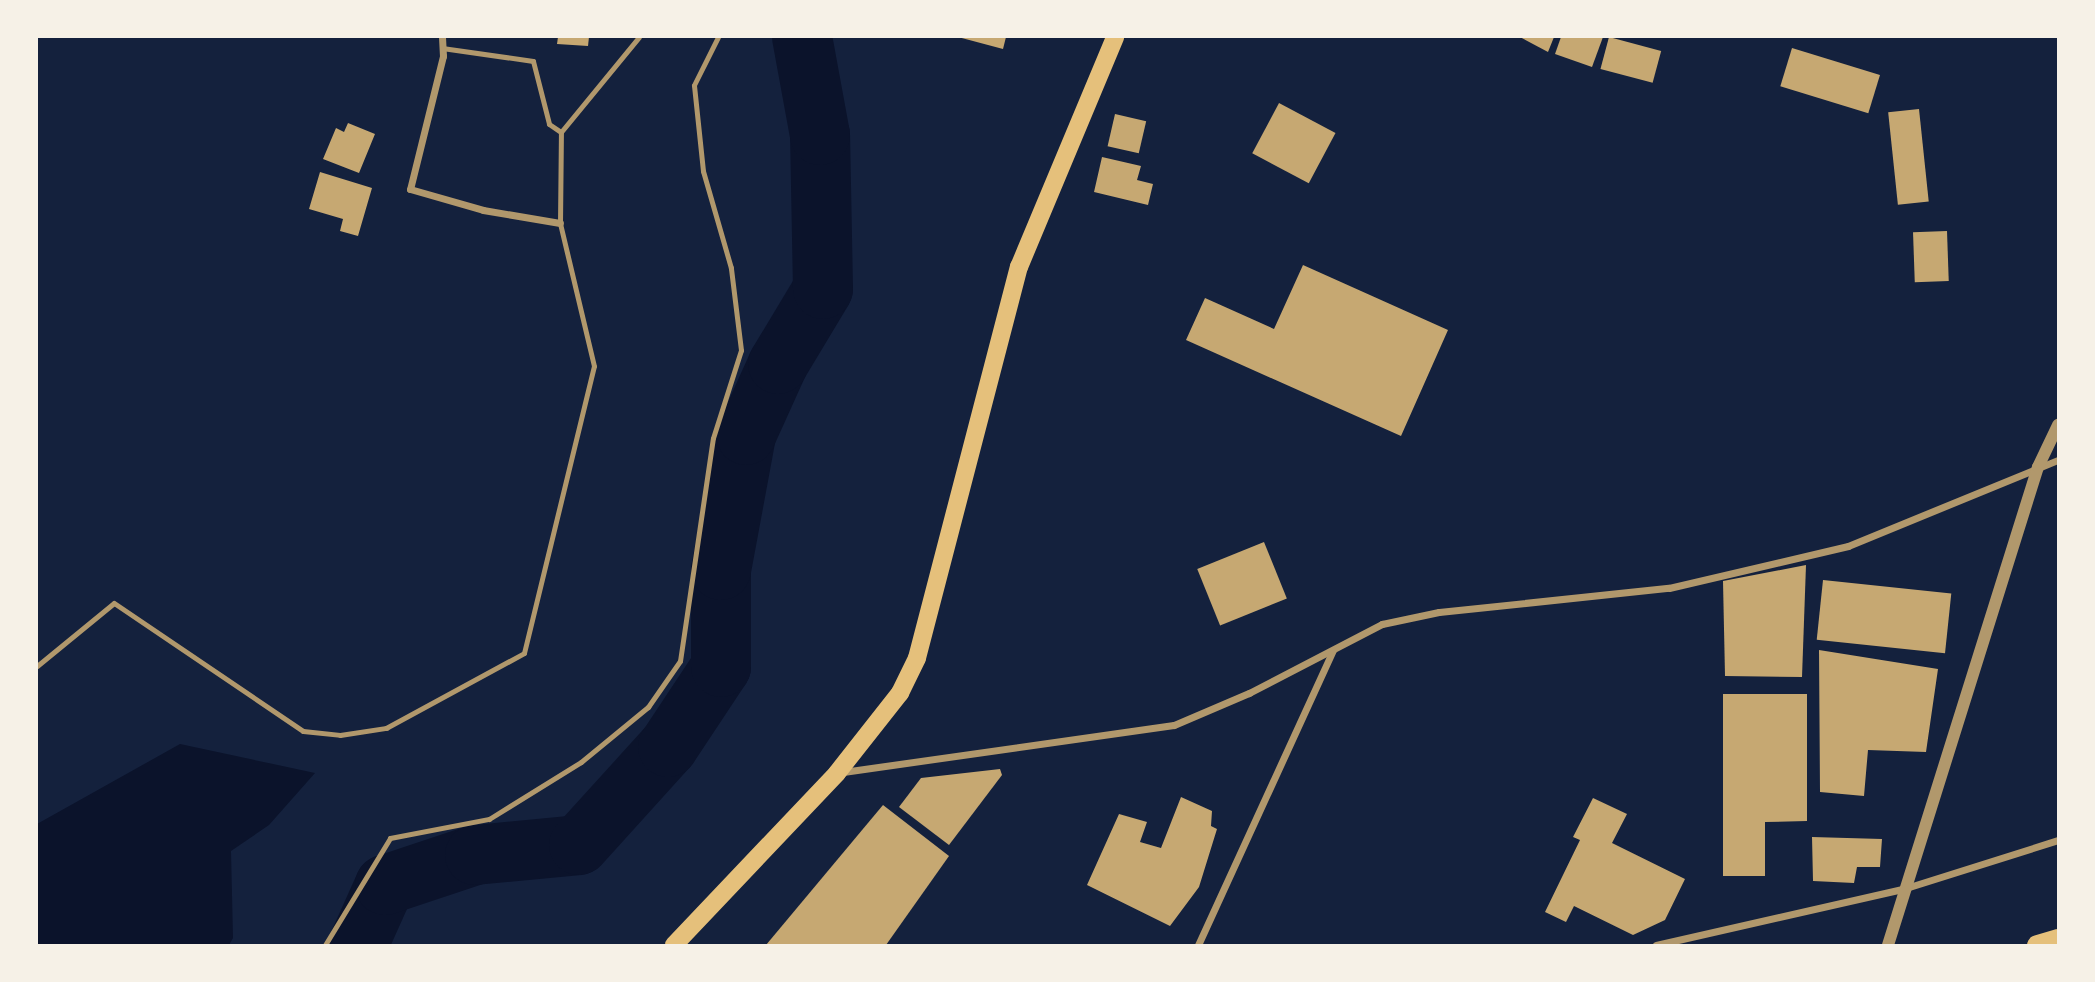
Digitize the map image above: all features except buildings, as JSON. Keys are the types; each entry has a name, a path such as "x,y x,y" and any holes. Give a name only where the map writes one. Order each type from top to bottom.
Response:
{"highway":[{"path":"2037,945 2058,939"}],"main road":[{"path":"674,945 837,773 900,693 917,657 1019,267 1115,37"}],"street":[{"path":"442,37 442,48 410,189 483,210 560,223"},
{"path":"1888,945 2038,467 2058,425"},
{"path":"837,773 1174,724 1382,624 1427,615 1670,588 1848,546 2058,460"},
{"path":"1198,945 1333,649"},
{"path":"1656,945 1906,888 2058,840"}],"lane":[{"path":"37,666 114,603 303,731 340,735 386,728 524,653 594,366 560,223 561,132 639,37"},
{"path":"326,945 390,838 489,819 591,754 648,706 680,661 713,438 741,350 731,268 704,171 694,85 718,37"},
{"path":"442,48 533,61 549,124 561,132"}],"water":[{"path":"180,744 315,773 269,825 231,851 233,938 229,945 37,945 37,824"}],"waterway":[{"path":"358,945 385,885 475,855 579,845 668,747 721,667 721,570 746,435 778,364 823,289 820,135 802,37"}]}
